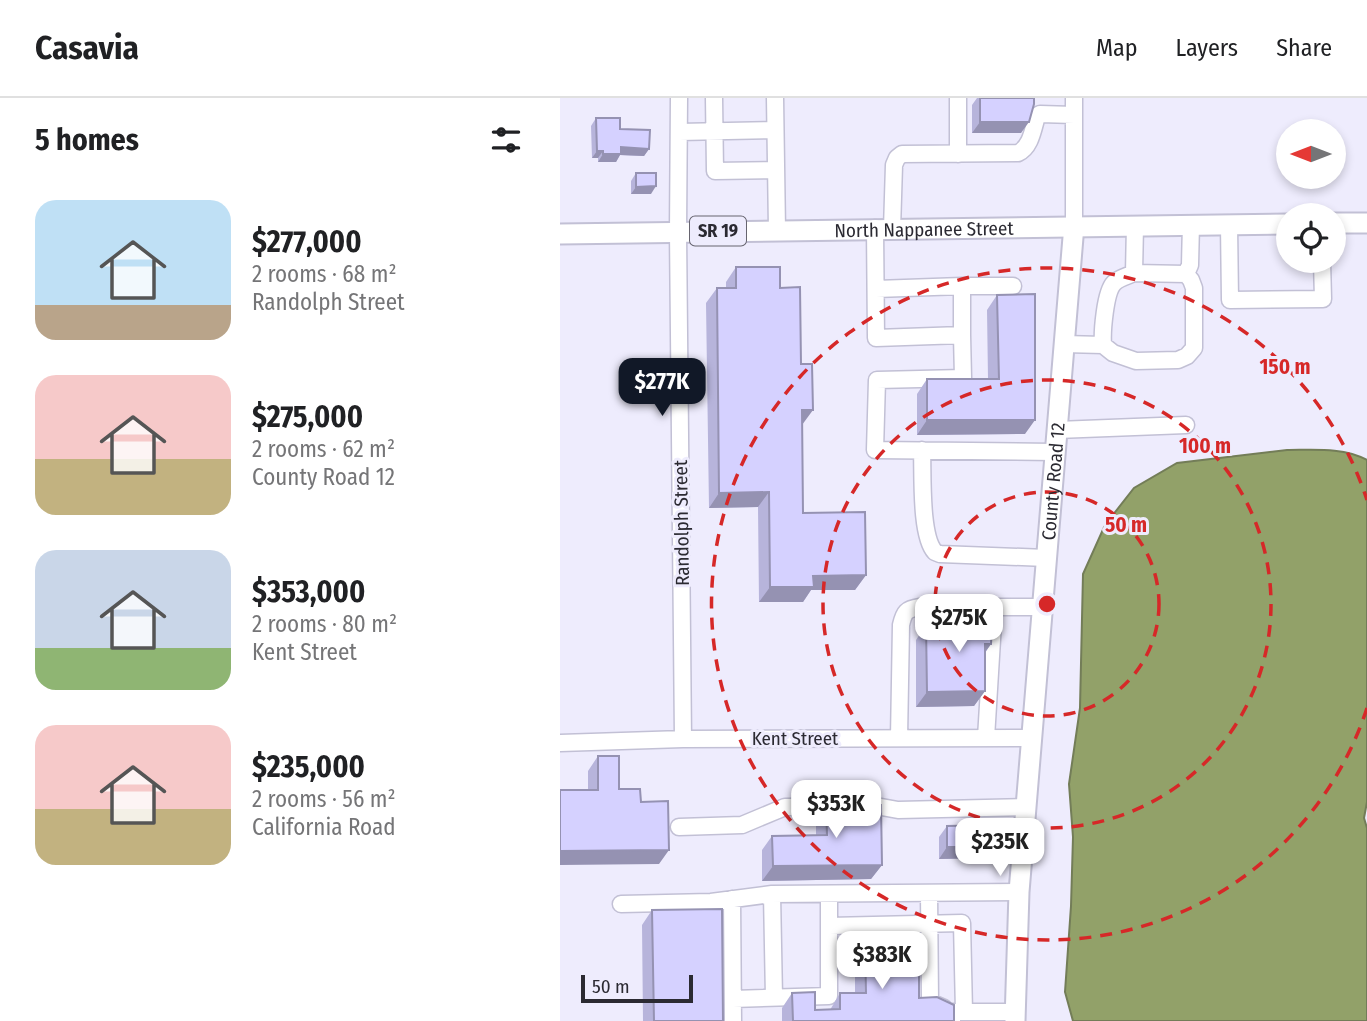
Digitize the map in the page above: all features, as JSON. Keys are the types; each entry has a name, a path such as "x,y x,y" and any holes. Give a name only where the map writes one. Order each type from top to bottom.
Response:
{"main road":[{"path":"1346,223 1367,223"},
{"name":"North Nappanee Street","path":"560,234 1276,224"},
{"name":"County Road 12","path":"1015,1016 1025,807 1074,225"}],"street":[{"name":"Randolph Street","path":"679,98 683,738"},
{"path":"714,98 715,171 776,170"},
{"path":"775,98 777,230"},
{"path":"958,98 958,154"},
{"path":"1074,98 1074,225"},
{"path":"962,335 876,338 876,289 897,158 902,154 1023,152 1037,116 1043,113 1074,115"},
{"path":"679,132 775,130"},
{"path":"1186,274 1190,265 1191,224"},
{"path":"1229,224 1230,300 1322,299 1322,273"},
{"path":"1134,273 1135,225"},
{"path":"1064,344 1103,345 1114,353 1136,361 1178,360 1187,356 1194,348 1194,288 1191,280 1186,274 1134,273 1117,280 1108,293 1103,345"},
{"path":"962,286 963,378 877,380 875,450 1054,452"},
{"path":"876,289 1013,286"},
{"path":"1056,430 1186,425"},
{"path":"922,450 924,517 928,541 935,552 1046,558"},
{"path":"986,738 994,607"},
{"path":"898,738 901,625 908,609 1042,607"},
{"name":"Kent Street","path":"560,743 683,738 1031,738"},
{"path":"679,827 742,825 785,807 876,806 898,810 1025,807"},
{"path":"621,904 711,902 772,894 1019,892"},
{"path":"929,893 930,1002 956,1015 1015,1016"},
{"path":"772,894 774,998"},
{"path":"733,999 829,996 829,894"},
{"path":"732,899 733,1021"},
{"path":"829,926 962,923 956,1015"}],"shaded area":[{"path":"1287,450 1338,451 1367,460 1367,802 1364,818 1367,828 1367,1021 1073,1021 1065,992 1073,837 1069,784 1080,708 1083,574 1105,525 1134,488 1177,463"}],"building":[{"path":"980,98 1034,98 1029,122 980,122"},
{"path":"596,118 620,118 620,129 650,130 649,149 621,147 621,154 603,154 603,151 597,151"},
{"path":"636,173 656,173 656,186 636,187"},
{"path":"736,267 780,267 780,288 800,287 801,364 812,364 813,410 802,410 803,513 865,512 866,575 813,576 814,587 770,587 769,492 719,493 717,288 736,288"},
{"path":"1035,294 1035,420 927,420 927,379 999,379 997,295"},
{"path":"972,609 993,609 991,644 985,644 985,691 927,692 926,625 972,625"},
{"path":"598,756 619,756 619,789 640,789 641,802 668,801 669,850 560,851 560,790 598,790"},
{"path":"826,805 881,805 882,865 773,866 772,836 827,835"},
{"path":"994,825 994,847 947,847 947,826"},
{"path":"722,909 723,1021 654,1021 652,910"},
{"path":"865,942 919,942 919,998 937,997 954,1005 954,1021 793,1021 792,993 815,992 815,1010 840,1009 840,993 866,993"}]}
